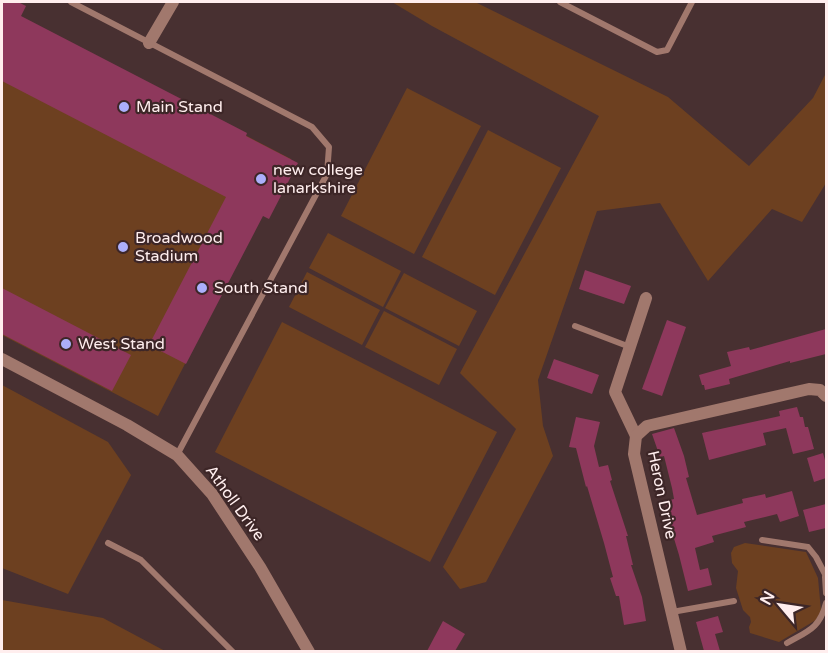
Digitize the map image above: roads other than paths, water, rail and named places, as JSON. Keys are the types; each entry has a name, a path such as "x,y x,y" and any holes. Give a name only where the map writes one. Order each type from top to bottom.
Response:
{"street":[{"path":"149,43 173,2"},
{"path":"636,436 615,392 646,298"},
{"name":"Atholl Drive","path":"2,358 127,425 177,455 212,494 260,567 309,651"},
{"name":"Heron Drive","path":"681,651 634,454 636,436 647,426 809,389 820,390 826,396"}],"lane":[{"path":"71,2 312,127 329,147 327,174 177,455"},
{"path":"560,2 657,52 666,50 693,2"},
{"path":"575,326 630,347"},
{"path":"762,540 808,547 826,577 826,593"},
{"path":"108,543 141,560 232,651"},
{"path":"672,612 734,601"},
{"path":"787,643 813,629 823,616 826,603"}],"place":[{"name":"Main Stand","path":"124,107"},
{"name":"new college lanarkshire","path":"261,179"},
{"name":"Broadwood Stadium","path":"123,247"},
{"name":"South Stand","path":"202,288"},
{"name":"West Stand","path":"66,344"}]}
